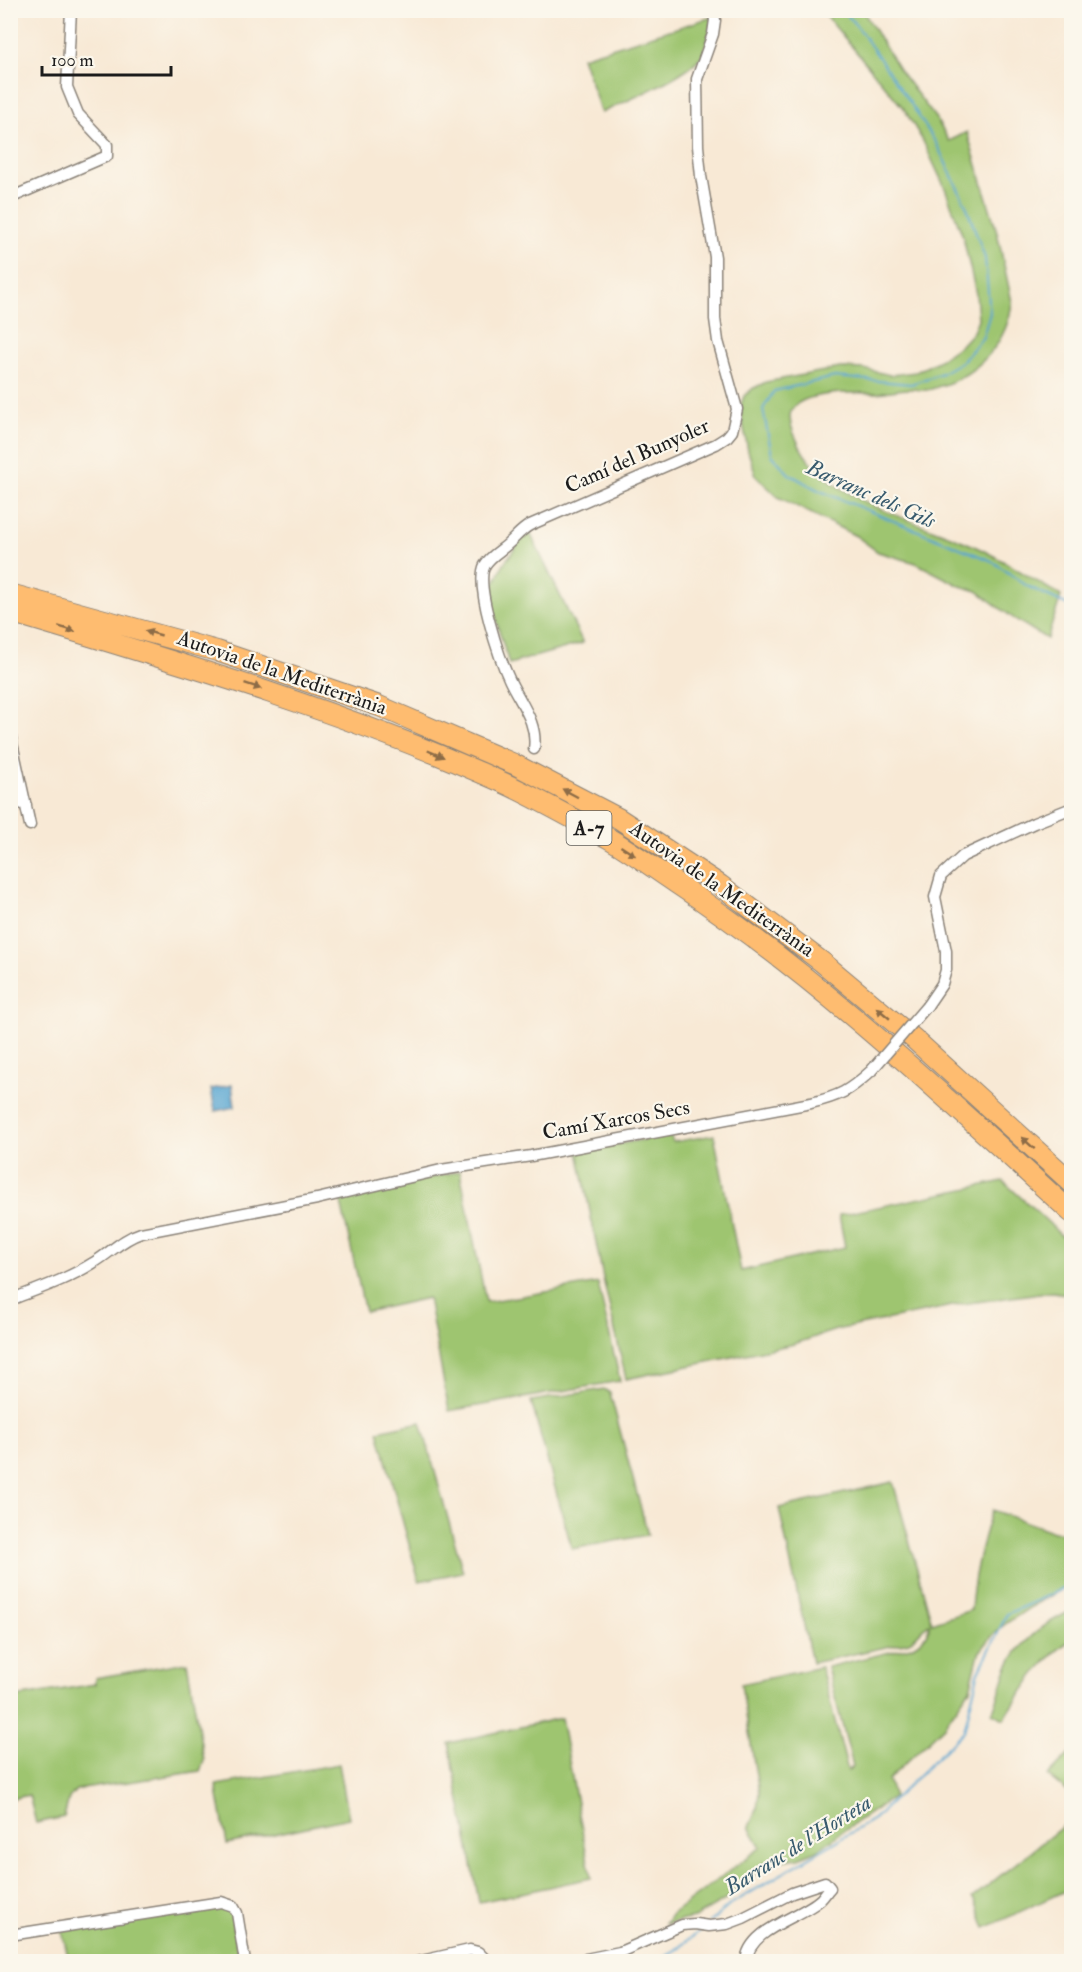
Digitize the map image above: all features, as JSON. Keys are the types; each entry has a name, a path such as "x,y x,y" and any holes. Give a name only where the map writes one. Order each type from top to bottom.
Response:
{"highway":[{"name":"Autovia de la Mediterrània","path":"10,594 217,651 379,706 514,764 618,818 720,885 822,962 913,1038 1071,1183"},
{"name":"Autovia de la Mediterrània","path":"10,612 215,673 373,728 506,784 611,840 712,907 815,984 899,1055 1071,1213"}],"street":[{"path":"10,198 107,156 107,145 78,114 67,87 70,10"},
{"name":"Camí del Bunyoler","path":"534,749 535,729 510,681 498,649 484,597 482,578 484,567 492,555 530,525 716,444 727,437 735,422 737,410 718,341 715,319 714,257 700,176 698,146 697,79 713,34 715,20 713,10"},
{"path":"10,734 30,825"},
{"path":"10,800 26,805"},
{"name":"Camí Xarcos Secs","path":"10,1300 76,1273 129,1237 148,1231 317,1199 441,1170 531,1156 841,1095 853,1088 871,1071 927,1006 942,984 946,970 946,951 935,897 940,876 963,856 1071,808"},
{"path":"571,1962 620,1952 682,1925 727,1924 792,1893 825,1882 830,1888 821,1899 760,1937 751,1947 746,1962"},
{"path":"10,1935 221,1902 233,1906 237,1913 245,1962"},
{"path":"417,1962 470,1950 478,1952 488,1962"}],"green space":[{"path":"822,11 863,11 900,71 937,120 949,141 967,132 997,232 1012,302 1005,330 998,342 990,353 969,372 944,385 928,390 904,389 814,397 794,407 790,416 793,430 808,460 826,478 849,493 874,506 985,551 1061,596 1047,639 1013,618 977,591 960,586 916,563 878,552 856,536 778,497 756,476 748,451 740,407 744,396 752,389 766,382 840,368 864,369 890,375 916,372 938,361 961,345 973,332 978,319 976,294 963,237 945,188 923,141 904,109"},
{"path":"712,17 705,50 696,62 672,79 601,113 582,57"},
{"path":"529,531 583,643 509,664 493,610 492,589 503,565"},
{"path":"670,1135 673,1142 714,1135 741,1271 845,1247 839,1215 1003,1181 1071,1246 1071,1295 1054,1292 1040,1293 962,1304 836,1330 794,1344 626,1379 578,1151"},
{"path":"460,1171 486,1302 598,1283 620,1381 449,1411 428,1298 365,1312 340,1198"},
{"path":"604,1389 610,1393 648,1535 572,1549 531,1401"},
{"path":"421,1422 463,1572 419,1581 378,1431"},
{"path":"893,1482 932,1623 971,1610 978,1560 992,1510 1054,1532 1071,1533 1071,1584 1031,1607 993,1635 979,1653 970,1689 944,1726 888,1780 894,1797 818,1850 798,1858 764,1863 749,1880 725,1900 694,1918 665,1924 672,1914 761,1847 749,1827 757,1809 759,1793 741,1684 821,1667 848,1771 853,1766 827,1667 911,1647 928,1631 930,1624 909,1642 812,1663 779,1508"},
{"path":"1071,1611 1071,1640 1042,1666 1004,1719 992,1713 1007,1669 1018,1651 1043,1627"},
{"path":"187,1662 204,1761 200,1771 76,1790 69,1798 64,1817 36,1823 29,1795 11,1799 11,1698 95,1684 95,1678"},
{"path":"561,1718 591,1878 479,1902 449,1743"},
{"path":"1071,1752 1071,1789 1068,1792 1048,1776"},
{"path":"339,1764 349,1818 227,1844 216,1785"},
{"path":"1067,1823 1071,1833 1071,1888 985,1928 972,1898"},
{"path":"216,1906 231,1911 239,1961 69,1961 62,1931"}],"water":[{"path":"232,1085 235,1107 215,1111 211,1089"}],"waterway":[{"name":"Barranc dels Gils","path":"843,10 860,30 936,143 966,205 985,258 990,313 983,337 963,361 942,373 911,384 835,377 774,391 763,409 772,455 789,474 818,490 992,561 1027,586 1072,607"},
{"name":"Barranc de l'Horteta","path":"710,1922 731,1904 874,1819 964,1731 978,1674 1007,1614 1072,1585"},
{"name":"Barranc de l'Horteta","path":"654,1962 674,1951 701,1930"}]}
